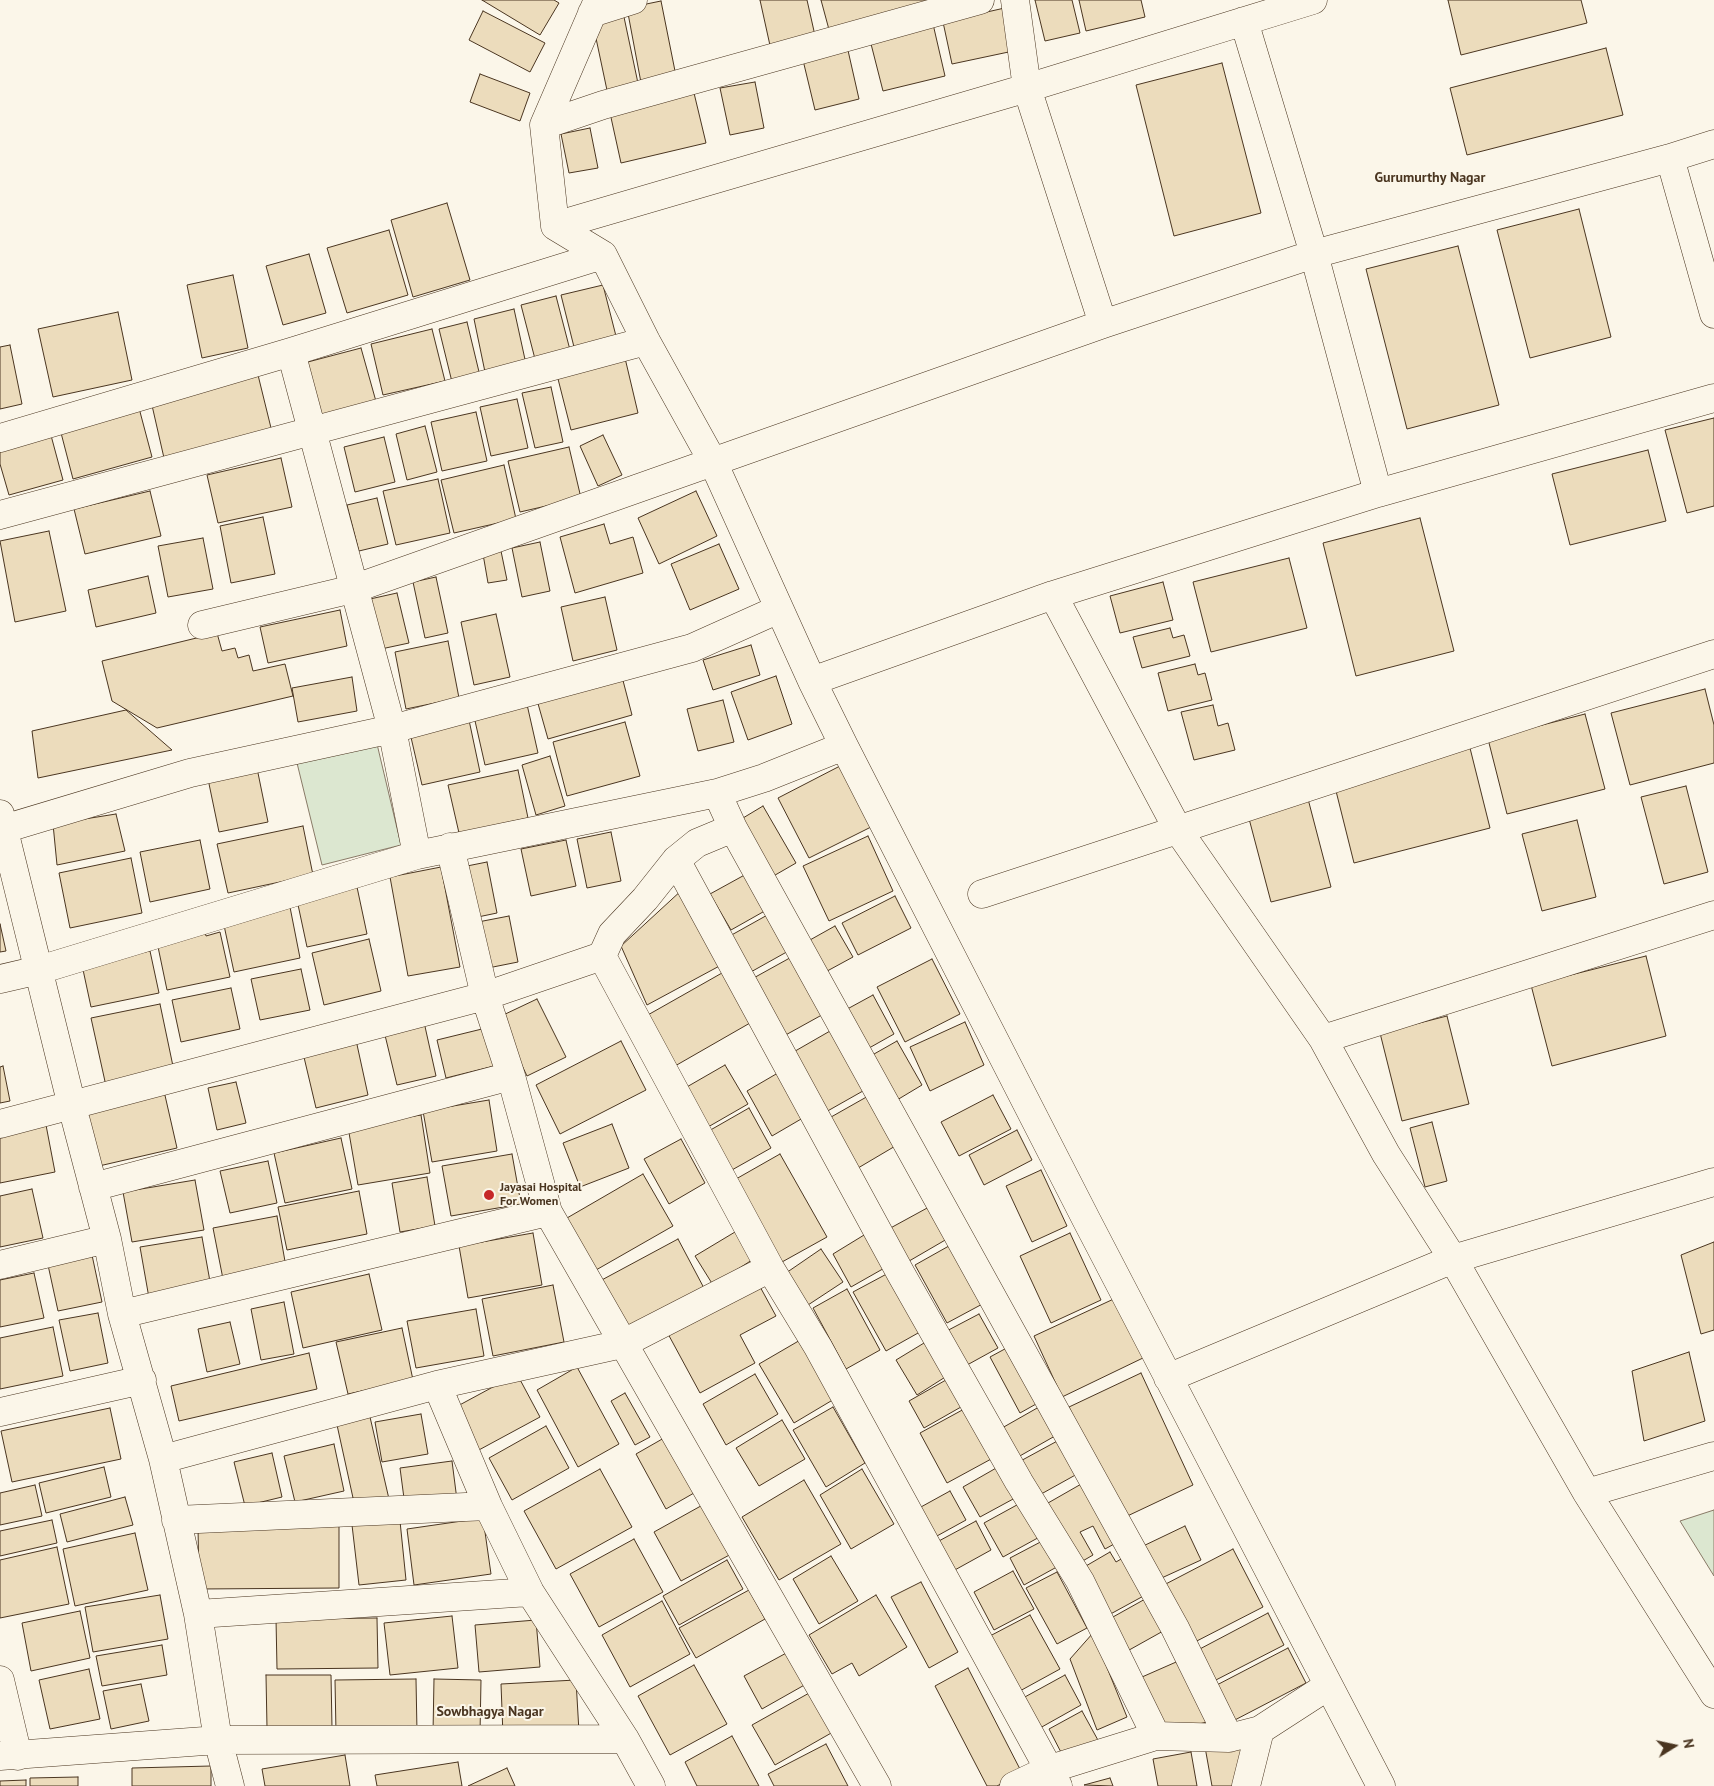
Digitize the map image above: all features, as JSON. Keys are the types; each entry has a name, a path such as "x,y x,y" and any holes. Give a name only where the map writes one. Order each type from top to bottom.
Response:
{"street":[{"path":"555,226 544,125 595,6 633,0"},
{"path":"544,125 602,105 980,0"},
{"path":"1015,0 1027,88 1103,324"},
{"path":"555,226 1027,88 1313,0"},
{"path":"1244,21 1314,254 1378,493"},
{"path":"202,625 353,589 1103,324 1314,254 1670,158 1714,144"},
{"path":"1670,158 1714,314"},
{"path":"555,226 603,255 646,342 713,462 812,681 844,746 1168,1378 1381,1786"},
{"path":"0,438 291,352 603,255"},
{"path":"0,515 646,342"},
{"path":"291,352 392,729 417,855"},
{"path":"812,681 1053,595 1378,493 1714,398"},
{"path":"1053,595 1178,830 1323,1039 1386,1154 1453,1259 1587,1493 1714,1694"},
{"path":"230,1786 218,1740 198,1614 163,1458 122,1314 107,1239 1,824 190,773 392,729 692,648 779,609"},
{"path":"982,894 1714,654"},
{"path":"0,979 39,970 417,855 717,793 764,778 844,746"},
{"path":"717,793 733,828 1175,1628 1229,1738"},
{"path":"0,1124 485,996 602,956 612,934 645,899 676,860 697,843 733,828"},
{"path":"450,847 485,996 511,1076 548,1212 877,1786"},
{"path":"676,860 901,1274 1018,1482 1080,1581 1156,1736"},
{"path":"1323,1039 1714,916"},
{"path":"602,956 770,1268 818,1347 1054,1777"},
{"path":"93,1187 511,1076"},
{"path":"1168,1378 1453,1259 1714,1182"},
{"path":"122,1314 548,1212"},
{"path":"0,1265 107,1239"},
{"path":"163,1458 438,1385 622,1344 770,1268"},
{"path":"0,1412 142,1380"},
{"path":"438,1385 488,1506 530,1592 625,1739 652,1786"},
{"path":"1587,1493 1714,1456"},
{"path":"176,1520 488,1506"},
{"path":"198,1614 530,1592"},
{"path":"0,1680 9,1756 218,1740 625,1739"},
{"path":"1014,1786 1054,1777 1156,1736 1229,1738 1260,1730 1328,1686"},
{"path":"1246,1786 1260,1730"}],"green space":[{"path":"377,744 401,845 322,865 297,763"},
{"path":"1714,1510 1714,1576 1680,1521"}],"building":[{"path":"482,0 554,0 559,3 540,35"},
{"path":"760,0 807,0 816,40 771,50"},
{"path":"821,0 959,0 831,37"},
{"path":"1035,0 1072,0 1080,33 1045,41"},
{"path":"1079,0 1141,0 1145,17 1086,31"},
{"path":"1448,0 1581,0 1587,23 1461,55"},
{"path":"661,1 677,81 642,88 627,8"},
{"path":"1009,7 1018,50 952,64 943,22"},
{"path":"483,11 545,43 530,72 469,40"},
{"path":"624,17 639,88 608,95 593,24"},
{"path":"933,24 945,76 883,91 870,40"},
{"path":"847,46 859,99 815,110 802,56"},
{"path":"1606,48 1623,115 1467,155 1450,88"},
{"path":"1222,63 1261,213 1174,236 1136,85"},
{"path":"480,74 530,93 520,121 470,102"},
{"path":"755,82 764,128 730,135 720,88"},
{"path":"694,93 706,143 621,163 610,113"},
{"path":"590,128 598,168 569,173 561,134"},
{"path":"447,203 470,280 413,297 391,220"},
{"path":"1579,209 1611,337 1530,358 1497,230"},
{"path":"389,230 408,295 347,313 327,248"},
{"path":"1458,246 1499,405 1407,429 1366,269"},
{"path":"309,254 326,313 283,325 266,266"},
{"path":"233,275 248,348 202,358 187,285"},
{"path":"603,285 617,340 575,351 561,295"},
{"path":"556,296 570,350 535,359 521,305"},
{"path":"514,309 526,364 485,372 474,319"},
{"path":"118,312 132,380 53,397 38,329"},
{"path":"467,322 480,376 452,382 439,329"},
{"path":"432,329 445,381 383,395 371,344"},
{"path":"10,345 22,404 0,409 0,347"},
{"path":"361,348 377,405 320,420 304,363"},
{"path":"625,358 638,413 571,430 557,375"},
{"path":"258,375 272,432 164,458 151,401"},
{"path":"551,387 563,442 535,448 522,393"},
{"path":"517,399 528,448 491,456 480,407"},
{"path":"139,408 152,457 73,479 60,429"},
{"path":"476,412 487,461 442,471 431,422"},
{"path":"1714,418 1714,506 1687,513 1665,430"},
{"path":"425,426 437,472 407,480 396,434"},
{"path":"49,428 63,480 9,495 0,464 0,442"},
{"path":"603,435 622,475 598,486 580,446"},
{"path":"384,437 395,482 355,492 344,447"},
{"path":"569,447 581,498 520,512 508,461"},
{"path":"1648,450 1666,521 1570,545 1552,474"},
{"path":"281,458 292,507 218,523 207,475"},
{"path":"504,465 516,519 454,533 441,480"},
{"path":"438,479 450,533 396,545 383,491"},
{"path":"150,491 161,536 85,554 74,509"},
{"path":"696,491 717,536 659,564 638,518"},
{"path":"377,498 388,544 359,551 347,505"},
{"path":"263,517 275,574 231,583 220,526"},
{"path":"1420,518 1454,651 1356,676 1323,543"},
{"path":"604,524 610,544 633,537 643,573 575,593 560,537"},
{"path":"49,531 66,611 15,622 0,541"},
{"path":"203,538 213,589 168,597 158,546"},
{"path":"540,542 550,591 522,597 512,548"},
{"path":"719,544 739,589 690,610 671,564"},
{"path":"501,551 507,580 488,583 483,554"},
{"path":"1289,558 1307,628 1211,652 1193,582"},
{"path":"148,576 156,613 96,627 88,590"},
{"path":"436,577 448,633 425,638 413,582"},
{"path":"1163,582 1173,620 1120,633 1110,596"},
{"path":"397,593 409,643 381,649 370,599"},
{"path":"605,597 617,650 573,661 561,607"},
{"path":"340,610 347,646 268,663 260,627"},
{"path":"496,614 510,677 474,685 461,622"},
{"path":"1170,628 1173,638 1184,635 1190,656 1142,668 1133,637"},
{"path":"217,633 222,651 235,648 238,658 249,655 253,671 285,664 293,696 157,728 112,701 102,661"},
{"path":"448,641 459,698 406,709 395,652"},
{"path":"751,645 760,675 713,690 703,660"},
{"path":"1195,664 1198,675 1205,673 1212,700 1168,711 1158,673"},
{"path":"620,669 632,715 548,739 535,693"},
{"path":"776,676 792,724 748,740 731,692"},
{"path":"352,677 357,711 298,722 292,688"},
{"path":"1705,689 1714,725 1714,763 1630,785 1611,713"},
{"path":"526,700 538,753 485,765 473,712"},
{"path":"723,700 734,742 698,751 687,709"},
{"path":"1213,705 1218,726 1228,723 1235,750 1194,760 1181,712"},
{"path":"126,710 172,750 38,778 32,731"},
{"path":"1585,714 1605,789 1507,814 1488,739"},
{"path":"469,720 480,772 422,785 410,733"},
{"path":"625,722 640,776 567,796 553,742"},
{"path":"1470,748 1490,828 1354,863 1334,783"},
{"path":"550,756 565,806 536,815 522,765"},
{"path":"840,766 871,827 809,858 778,798"},
{"path":"257,768 268,822 219,832 208,779"},
{"path":"518,770 528,818 459,833 448,785"},
{"path":"1686,786 1708,872 1664,884 1641,797"},
{"path":"1307,795 1331,887 1271,902 1247,811"},
{"path":"763,806 796,863 770,878 738,821"},
{"path":"116,814 125,851 57,865 53,824"},
{"path":"1577,820 1596,897 1542,911 1522,834"},
{"path":"303,826 313,875 228,893 217,844"},
{"path":"611,832 621,881 587,888 577,839"},
{"path":"868,836 893,891 829,921 803,866"},
{"path":"200,840 210,889 150,902 140,852"},
{"path":"566,840 576,886 531,896 521,849"},
{"path":"131,858 142,913 70,928 59,873"},
{"path":"487,862 497,913 473,918 462,867"},
{"path":"441,867 460,967 408,976 390,877"},
{"path":"750,872 770,908 731,930 710,894"},
{"path":"357,887 367,934 307,947 297,900"},
{"path":"683,889 725,963 647,1005 621,946"},
{"path":"895,896 911,928 858,955 842,923"},
{"path":"289,902 300,958 234,972 222,916"},
{"path":"771,913 792,949 749,973 728,937"},
{"path":"509,916 518,962 488,968 478,922"},
{"path":"0,924 6,951 0,952"},
{"path":"204,926 206,936 220,932 230,977 167,990 157,942"},
{"path":"835,926 853,957 818,976 801,945"},
{"path":"369,939 381,991 324,1005 312,953"},
{"path":"150,951 159,993 91,1007 82,965"},
{"path":"797,954 829,1011 782,1037 750,980"},
{"path":"1646,956 1666,1036 1552,1066 1531,985"},
{"path":"932,959 960,1014 905,1042 877,987"},
{"path":"301,969 310,1010 260,1020 251,979"},
{"path":"722,973 750,1023 675,1066 646,1016"},
{"path":"231,988 240,1029 181,1042 172,1000"},
{"path":"873,995 894,1034 862,1052 840,1013"},
{"path":"537,999 566,1057 527,1076 499,1017"},
{"path":"160,1004 174,1071 106,1086 91,1018"},
{"path":"1447,1016 1469,1104 1402,1121 1380,1033"},
{"path":"424,1022 436,1076 397,1085 384,1031"},
{"path":"965,1022 984,1065 930,1091 910,1047"},
{"path":"837,1027 870,1087 824,1113 790,1054"},
{"path":"486,1028 494,1066 446,1078 437,1040"},
{"path":"356,1040 368,1095 316,1108 303,1053"},
{"path":"621,1041 646,1090 560,1134 536,1085"},
{"path":"897,1041 922,1085 892,1103 867,1058"},
{"path":"725,1065 748,1104 708,1127 685,1088"},
{"path":"3,1066 10,1101 0,1103 0,1067"},
{"path":"783,1070 808,1115 772,1136 747,1091"},
{"path":"236,1082 246,1123 217,1130 208,1088"},
{"path":"164,1091 177,1148 99,1166 86,1109"},
{"path":"870,1095 897,1145 853,1171 824,1121"},
{"path":"993,1095 1011,1129 959,1156 941,1122"},
{"path":"489,1100 497,1151 432,1162 423,1111"},
{"path":"749,1108 771,1148 723,1175 700,1136"},
{"path":"421,1115 430,1173 358,1185 348,1127"},
{"path":"1432,1122 1447,1181 1425,1187 1410,1128"},
{"path":"612,1124 629,1168 580,1187 563,1143"},
{"path":"46,1125 55,1172 0,1183 0,1133"},
{"path":"1017,1130 1032,1160 984,1185 969,1155"},
{"path":"341,1138 352,1189 285,1203 274,1153"},
{"path":"681,1139 705,1183 669,1204 644,1159"},
{"path":"512,1154 521,1204 451,1216 442,1166"},
{"path":"780,1154 827,1237 782,1262 736,1179"},
{"path":"268,1161 277,1203 230,1213 220,1171"},
{"path":"1041,1170 1067,1226 1032,1242 1006,1186"},
{"path":"643,1174 673,1226 596,1270 567,1218"},
{"path":"427,1177 435,1226 400,1232 392,1183"},
{"path":"195,1180 204,1230 132,1242 123,1192"},
{"path":"32,1189 43,1238 0,1247 0,1196"},
{"path":"359,1191 367,1234 287,1250 278,1207"},
{"path":"929,1207 947,1239 904,1264 885,1231"},
{"path":"277,1216 286,1267 223,1279 213,1228"},
{"path":"735,1232 752,1260 713,1285 695,1256"},
{"path":"869,1232 888,1266 851,1287 833,1254"},
{"path":"533,1233 542,1285 468,1298 459,1246"},
{"path":"1070,1233 1101,1300 1051,1323 1020,1256"},
{"path":"202,1237 211,1287 149,1298 140,1247"},
{"path":"678,1239 705,1290 626,1333 598,1282"},
{"path":"956,1242 988,1301 947,1323 915,1265"},
{"path":"1714,1242 1714,1330 1701,1334 1681,1255"},
{"path":"821,1249 843,1282 808,1305 786,1273"},
{"path":"92,1255 102,1302 58,1311 48,1265"},
{"path":"896,1269 927,1328 886,1351 853,1292"},
{"path":"34,1273 44,1318 0,1327 0,1280"},
{"path":"369,1274 382,1330 303,1348 291,1292"},
{"path":"758,1283 776,1316 740,1335 755,1363 700,1393 667,1332"},
{"path":"553,1285 564,1342 493,1356 482,1299"},
{"path":"847,1289 880,1350 846,1369 813,1308"},
{"path":"1118,1297 1145,1357 1062,1397 1034,1336"},
{"path":"284,1302 294,1354 261,1360 251,1309"},
{"path":"476,1309 484,1356 416,1368 407,1321"},
{"path":"98,1313 108,1363 70,1371 59,1320"},
{"path":"979,1314 998,1348 958,1370 939,1335"},
{"path":"230,1322 240,1364 207,1372 198,1329"},
{"path":"53,1327 63,1376 0,1389 0,1338"},
{"path":"402,1328 413,1380 348,1394 336,1342"},
{"path":"802,1339 836,1398 794,1423 759,1364"},
{"path":"929,1340 950,1374 917,1395 896,1360"},
{"path":"1014,1344 1045,1399 1020,1413 990,1357"},
{"path":"1689,1352 1705,1421 1644,1441 1632,1371"},
{"path":"309,1353 317,1389 179,1421 171,1386"},
{"path":"577,1367 619,1444 578,1467 537,1390"},
{"path":"1141,1373 1193,1485 1121,1519 1069,1407"},
{"path":"517,1374 540,1417 477,1451 454,1408"},
{"path":"755,1374 778,1414 726,1445 703,1404"},
{"path":"953,1376 968,1403 924,1428 909,1401"},
{"path":"625,1393 650,1437 635,1445 611,1401"},
{"path":"1046,1403 1062,1432 1018,1457 1002,1428"},
{"path":"833,1407 865,1463 826,1487 793,1430"},
{"path":"110,1408 121,1459 12,1482 1,1431"},
{"path":"966,1408 993,1458 947,1483 920,1433"},
{"path":"421,1414 428,1454 382,1462 375,1422"},
{"path":"370,1417 389,1499 355,1507 337,1425"},
{"path":"782,1420 805,1459 759,1486 736,1448"},
{"path":"546,1426 569,1468 512,1500 489,1458"},
{"path":"664,1438 694,1493 666,1509 636,1454"},
{"path":"1061,1439 1079,1473 1034,1498 1015,1464"},
{"path":"334,1444 344,1491 295,1502 284,1456"},
{"path":"272,1453 282,1497 245,1506 234,1462"},
{"path":"452,1461 457,1500 405,1506 400,1468"},
{"path":"104,1467 111,1497 46,1513 39,1483"},
{"path":"998,1467 1015,1498 980,1517 963,1487"},
{"path":"600,1469 632,1527 556,1569 524,1511"},
{"path":"862,1469 894,1524 851,1549 820,1495"},
{"path":"804,1480 841,1544 779,1580 742,1517"},
{"path":"1083,1483 1116,1543 1105,1549 1093,1526 1080,1532 1093,1555 1074,1566 1041,1507"},
{"path":"35,1485 42,1516 0,1525 0,1493"},
{"path":"950,1491 966,1520 926,1542 910,1513"},
{"path":"125,1497 133,1525 67,1542 60,1514"},
{"path":"1026,1500 1045,1534 1003,1557 984,1523"},
{"path":"708,1502 735,1552 681,1581 654,1532"},
{"path":"483,1518 491,1574 414,1585 407,1529"},
{"path":"52,1520 57,1543 0,1556 0,1531"},
{"path":"400,1521 406,1580 359,1585 352,1525"},
{"path":"976,1521 991,1550 953,1571 937,1542"},
{"path":"339,1525 339,1588 199,1589 198,1526"},
{"path":"1185,1526 1201,1560 1155,1581 1139,1548"},
{"path":"135,1533 148,1590 75,1606 63,1549"},
{"path":"1050,1537 1064,1563 1024,1585 1010,1558"},
{"path":"634,1539 663,1592 599,1627 570,1574"},
{"path":"57,1547 69,1604 0,1618 0,1560"},
{"path":"1233,1549 1263,1607 1189,1645 1160,1587"},
{"path":"1110,1552 1116,1562 1128,1555 1149,1593 1105,1617 1079,1570"},
{"path":"831,1556 858,1601 819,1624 793,1579"},
{"path":"727,1560 743,1589 679,1625 663,1596"},
{"path":"1013,1571 1034,1609 994,1630 974,1592"},
{"path":"1057,1572 1087,1628 1057,1644 1026,1588"},
{"path":"921,1582 958,1652 929,1668 891,1597"},
{"path":"749,1590 765,1619 696,1658 679,1628"},
{"path":"160,1595 168,1639 93,1652 85,1607"},
{"path":"876,1595 907,1647 859,1676 852,1663 832,1674 809,1635"},
{"path":"1147,1598 1165,1630 1122,1654 1104,1622"},
{"path":"662,1601 690,1654 630,1687 602,1635"},
{"path":"80,1611 90,1658 31,1671 22,1623"},
{"path":"1268,1613 1284,1645 1212,1682 1196,1651"},
{"path":"1030,1615 1060,1669 1018,1692 988,1637"},
{"path":"452,1616 458,1668 390,1675 384,1623"},
{"path":"377,1618 378,1668 277,1669 276,1619"},
{"path":"536,1620 540,1667 479,1672 475,1625"},
{"path":"1093,1633 1127,1717 1097,1730 1070,1659"},
{"path":"162,1645 167,1675 102,1686 96,1656"},
{"path":"1288,1648 1306,1683 1231,1722 1213,1687"},
{"path":"790,1651 808,1683 762,1709 744,1676"},
{"path":"1183,1659 1211,1721 1167,1732 1142,1677"},
{"path":"694,1665 727,1724 670,1755 638,1696"},
{"path":"968,1668 1022,1773 997,1786 987,1786 935,1686"},
{"path":"89,1669 100,1719 50,1729 39,1680"},
{"path":"266,1675 331,1675 332,1728 267,1728"},
{"path":"1065,1675 1081,1705 1040,1728 1023,1698"},
{"path":"416,1679 417,1732 336,1733 335,1680"},
{"path":"434,1679 481,1680 480,1734 433,1733"},
{"path":"576,1680 579,1732 503,1736 501,1684"},
{"path":"141,1684 149,1721 111,1729 103,1691"},
{"path":"811,1692 833,1732 775,1765 752,1725"},
{"path":"1082,1711 1099,1742 1065,1760 1049,1729"},
{"path":"732,1736 759,1786 697,1786 685,1762"},
{"path":"1245,1740 1240,1786 1212,1786 1205,1747"},
{"path":"826,1744 848,1786 774,1786 768,1774"},
{"path":"1191,1752 1197,1786 1158,1786 1153,1759"},
{"path":"345,1755 350,1786 265,1786 262,1769"},
{"path":"458,1762 462,1786 377,1786 375,1775"},
{"path":"211,1766 211,1786 132,1786 132,1768"},
{"path":"507,1768 515,1786 468,1786"},
{"path":"78,1777 78,1786 30,1786 30,1778"},
{"path":"1110,1778 1113,1786 1084,1785"},
{"path":"26,1780 26,1786 0,1786 0,1781"}],"place":[{"name":"Jayasai Hospital For Women","path":"489,1195"}],"district":[{"name":"Gurumurthy Nagar","path":"1430,178"},
{"name":"Sowbhagya Nagar","path":"490,1712"}]}
